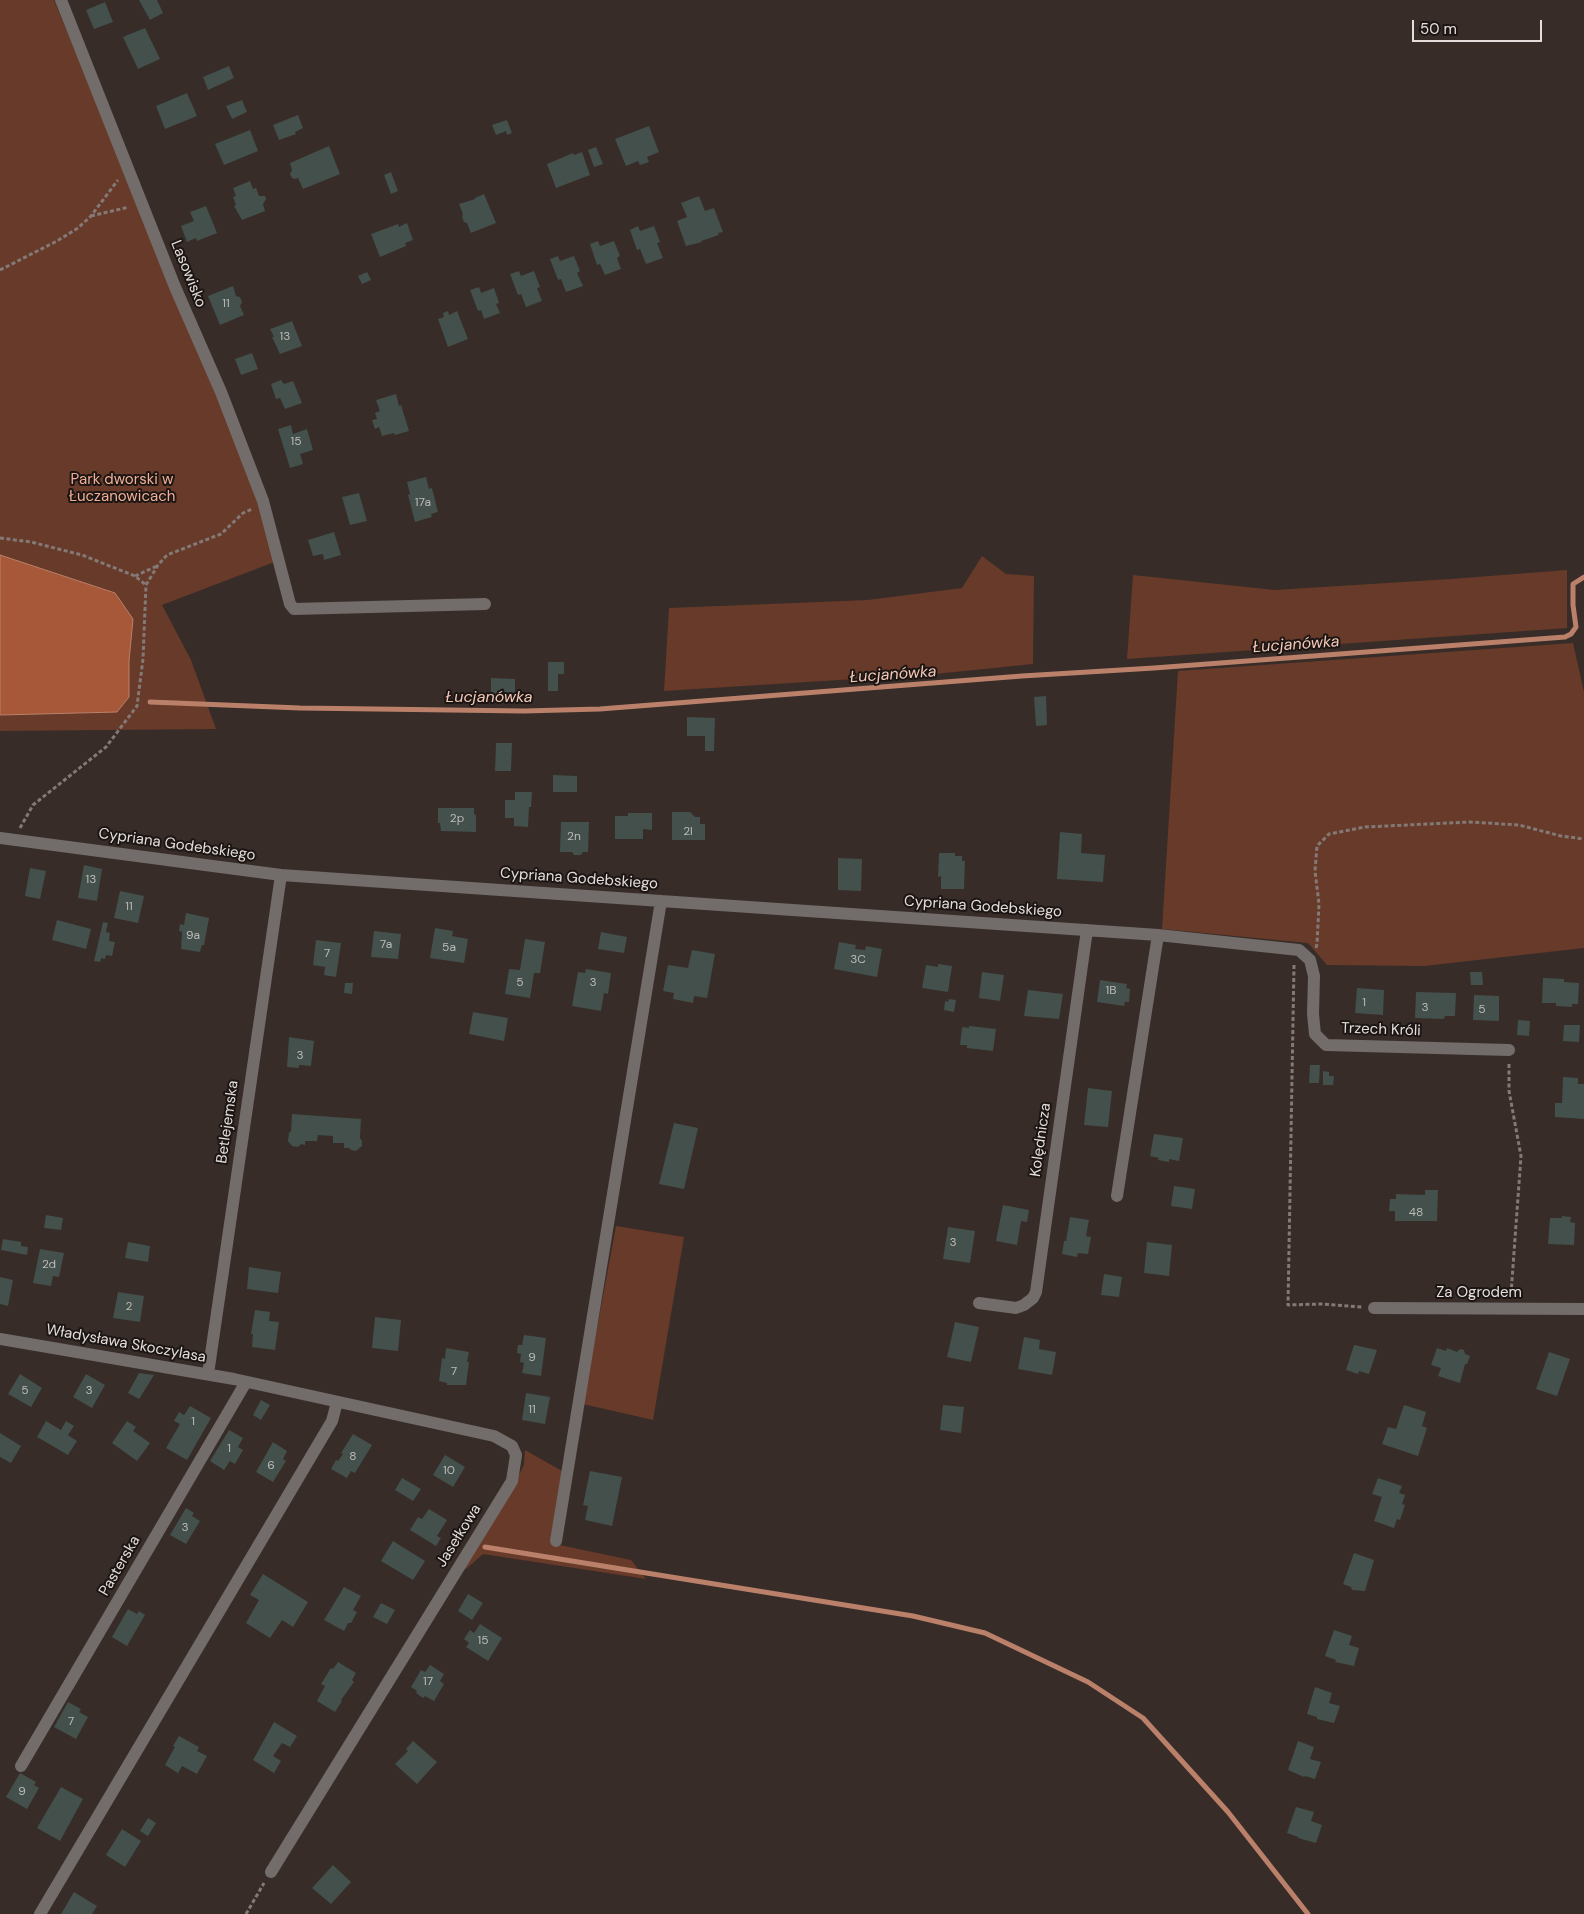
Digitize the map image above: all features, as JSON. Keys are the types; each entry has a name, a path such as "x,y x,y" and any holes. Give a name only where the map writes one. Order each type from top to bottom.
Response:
{"street":[{"name":"Lasowisko","path":"61,0 142,203 221,392 264,504 290,604 294,609 485,604"},
{"name":"Cypriana Godebskiego","path":"0,838 281,875 1158,935 1297,950"},
{"name":"Betlejemska","path":"208,1374 281,875"},
{"path":"556,1541 661,901"},
{"name":"Kolędnicza","path":"979,1303 1016,1308 1033,1298 1036,1292 1087,930"},
{"path":"1117,1196 1158,935"},
{"path":"1297,950 1310,960"},
{"name":"Trzech Króli","path":"1310,960 1314,976 1313,1014 1315,1034 1326,1045 1509,1050"},
{"name":"Za Ogrodem","path":"1374,1308 1584,1309"},
{"name":"Władysława Skoczylasa","path":"0,1339 246,1382"},
{"name":"Jasełkowa","path":"246,1382 494,1436 512,1446 516,1455 512,1481 271,1872"},
{"name":"Pasterska","path":"21,1766 246,1382"},
{"path":"40,1914 332,1421 337,1402"}],"path":[{"path":"0,270 78,228 91,216 128,168"},
{"path":"91,216 142,203"},
{"path":"14,839 33,805 106,747 137,706 143,659 146,585 158,565 167,556 221,534 243,513 264,504"},
{"path":"0,538 31,542 82,555 134,576 146,585"},
{"path":"134,576 158,565"},
{"path":"1310,960 1317,944 1319,904 1315,871 1317,846 1329,834 1365,827 1470,822 1519,825 1561,836 1584,839"},
{"path":"1297,950 1288,1305 1322,1304 1374,1308"},
{"path":"1509,1050 1509,1091 1521,1156 1510,1310"},
{"path":"246,1914 271,1872"}],"green space":[{"name":"Park dworski w Łuczanowicach","path":"0,0 54,0 240,451 277,561 162,605 191,660 216,729 0,731"},
{"path":"982,556 1006,574 1034,576 1033,664 935,674 664,691 669,608 868,600 962,588"},
{"path":"1567,570 1567,628 1127,659 1133,575 1275,590"},
{"path":"1573,643 1584,692 1584,948 1424,966 1327,965 1308,943 1162,929 1178,671"},
{"path":"616,1226 684,1237 653,1420 583,1404"},
{"path":"525,1450 562,1471 550,1543 631,1560 646,1579 483,1554 466,1569 463,1566 509,1494 524,1465"}],"shaded area":[{"path":"0,555 115,593 133,619 129,661 129,697 117,712 0,715"}],"building":[{"path":"139,0 157,0 163,13 150,20"},
{"path":"105,2 113,22 94,29 86,10"},
{"path":"145,28 160,59 138,69 123,37"},
{"path":"229,66 234,78 208,90 203,77"},
{"path":"187,93 197,116 165,129 156,106"},
{"path":"242,100 247,112 232,119 226,106"},
{"path":"298,115 303,128 295,132 296,134 279,140 273,125"},
{"path":"507,120 512,133 507,135 506,131 496,135 492,125"},
{"path":"649,126 659,152 647,157 649,162 640,165 638,161 626,166 615,139"},
{"path":"250,130 258,151 224,165 215,144"},
{"path":"329,146 340,174 303,189 298,178 292,178 290,174 292,170 290,163"},
{"path":"596,147 603,164 594,167 588,150"},
{"path":"582,152 590,175 556,188 547,164 573,153 574,155"},
{"path":"391,172 398,191 391,194 384,175"},
{"path":"250,181 253,189 256,188 259,196 265,196 266,199 263,204 265,211 242,220 234,206 236,205 233,197 236,196 233,188"},
{"path":"484,194 496,223 471,233 467,223 464,222 459,204"},
{"path":"699,196 705,211 714,208 723,232 702,242 686,246 677,221 687,217 681,203"},
{"path":"206,206 217,233 197,241 196,238 187,242 181,226 194,221 190,212"},
{"path":"407,223 413,240 405,243 406,246 380,257 371,234 398,224 399,227"},
{"path":"638,226 640,231 654,226 660,242 657,243 663,258 646,264 640,249 637,250 630,230"},
{"path":"598,241 600,246 614,241 620,256 617,258 621,269 605,275 600,264 597,265 590,244"},
{"path":"558,256 560,261 574,256 580,271 577,273 583,286 566,292 561,279 558,280 550,259"},
{"path":"519,271 521,276 534,271 540,287 537,288 542,301 526,307 521,294 518,295 510,274"},
{"path":"367,272 371,280 362,284 358,276"},
{"path":"233,286 236,296 240,297 242,302 240,306 244,315 220,325 208,296"},
{"path":"479,287 481,293 494,288 499,303 496,304 500,313 484,319 481,310 478,311 470,290"},
{"path":"448,311 449,315 457,311 468,339 448,347 438,319 444,317 443,313"},
{"path":"292,321 302,346 280,354 270,329"},
{"path":"252,353 258,369 241,375 235,359"},
{"path":"281,380 284,384 293,381 302,403 285,409 280,398 276,399 271,384"},
{"path":"396,394 409,431 382,436 379,427 375,429 372,420 377,419 375,413 380,411 376,400"},
{"path":"291,425 293,434 307,429 313,450 300,454 303,464 290,468 278,429"},
{"path":"426,477 429,489 432,488 438,512 431,514 432,517 415,522 408,495 410,494 407,482"},
{"path":"359,493 367,521 350,525 342,497"},
{"path":"334,532 341,555 324,560 323,554 313,556 308,540"},
{"path":"548,662 564,662 564,674 558,674 558,691 548,691"},
{"path":"491,678 515,679 515,695 491,695"},
{"path":"1046,696 1047,725 1036,726 1034,697"},
{"path":"687,717 715,718 714,751 705,751 705,736 687,736"},
{"path":"496,743 512,743 511,771 495,771"},
{"path":"553,775 577,776 577,792 553,792"},
{"path":"515,792 532,792 528,827 514,826 514,818 505,818 505,800 515,800"},
{"path":"438,808 474,808 476,832 441,831 440,823 438,823"},
{"path":"672,812 690,812 695,817 700,817 700,824 705,824 705,840 672,840"},
{"path":"628,813 652,813 652,830 643,829 643,839 615,839 615,816 628,816"},
{"path":"561,822 589,822 588,852 574,855 572,852 560,852"},
{"path":"1060,832 1082,834 1081,853 1105,855 1103,882 1057,879"},
{"path":"939,853 955,853 955,856 962,856 962,861 965,861 964,889 941,889 941,876 938,877"},
{"path":"838,858 862,859 861,891 838,890"},
{"path":"84,865 102,869 97,901 78,898"},
{"path":"30,868 46,871 40,899 25,896"},
{"path":"120,891 144,896 138,923 114,918"},
{"path":"186,913 209,918 204,945 202,945 200,952 181,949 182,932 179,931 180,924 184,925"},
{"path":"57,920 91,929 86,949 52,940"},
{"path":"103,922 108,923 106,932 110,933 109,941 115,942 112,956 106,955 105,959 101,958 100,962 94,961"},
{"path":"435,928 453,931 452,936 468,939 464,963 430,958"},
{"path":"374,931 401,934 398,959 371,957"},
{"path":"601,932 627,937 624,953 598,949"},
{"path":"525,939 545,942 540,973 534,973 530,998 505,994 509,969 520,970"},
{"path":"316,940 341,943 336,977 324,975 325,967 313,965"},
{"path":"839,942 856,945 855,949 865,950 866,946 882,949 877,977 834,969"},
{"path":"692,950 715,954 707,998 694,996 693,1003 673,999 674,993 663,991 668,965 688,968"},
{"path":"938,964 952,966 948,992 922,988 926,965 938,967"},
{"path":"586,969 611,973 608,994 604,993 601,1011 572,1006 578,972 585,973"},
{"path":"982,972 1004,975 1000,1001 979,998"},
{"path":"1470,972 1482,972 1483,985 1471,985"},
{"path":"1543,978 1564,979 1564,982 1579,983 1578,1004 1572,1004 1572,1007 1556,1006 1556,1003 1542,1003"},
{"path":"1100,980 1127,984 1126,988 1130,989 1129,1002 1125,1002 1124,1006 1097,1002"},
{"path":"345,983 353,983 352,994 344,993"},
{"path":"1357,988 1384,990 1383,1015 1355,1013"},
{"path":"1028,990 1063,994 1059,1019 1024,1016"},
{"path":"1416,992 1456,993 1455,1016 1445,1016 1444,1019 1415,1018"},
{"path":"1474,995 1499,996 1499,1021 1473,1020"},
{"path":"949,999 956,1000 954,1012 944,1010 945,1001 948,1002"},
{"path":"473,1012 508,1018 504,1041 469,1034"},
{"path":"1518,1020 1530,1021 1529,1036 1517,1035"},
{"path":"1564,1025 1580,1025 1579,1042 1563,1041"},
{"path":"969,1026 996,1029 993,1051 967,1048 967,1045 960,1045 962,1027 969,1028"},
{"path":"289,1037 314,1041 311,1066 287,1067"},
{"path":"1310,1065 1320,1065 1319,1083 1309,1083"},
{"path":"1323,1071 1329,1072 1329,1076 1334,1076 1333,1085 1323,1085"},
{"path":"1563,1077 1578,1078 1578,1084 1584,1084 1584,1119 1555,1117 1555,1103 1562,1103"},
{"path":"1088,1088 1112,1091 1108,1127 1084,1125"},
{"path":"292,1114 361,1119 360,1138 362,1146 356,1151 351,1150 344,1148 344,1143 333,1143 333,1136 318,1135 317,1141 305,1141 305,1145 292,1146 288,1141 291,1131"},
{"path":"674,1123 698,1128 684,1189 659,1184"},
{"path":"1154,1134 1183,1138 1179,1161 1169,1159 1169,1162 1150,1156"},
{"path":"1174,1186 1195,1189 1192,1209 1171,1206"},
{"path":"1425,1190 1438,1190 1437,1221 1395,1221 1395,1211 1389,1211 1390,1199 1396,1199 1396,1194 1425,1195"},
{"path":"1003,1205 1029,1210 1027,1222 1021,1221 1017,1245 996,1241"},
{"path":"46,1215 63,1218 61,1230 44,1228"},
{"path":"1562,1216 1571,1217 1570,1222 1575,1223 1574,1245 1548,1244 1550,1218 1562,1218"},
{"path":"1070,1217 1089,1220 1086,1236 1091,1237 1088,1254 1078,1253 1077,1257 1062,1254"},
{"path":"948,1227 975,1231 970,1263 943,1259"},
{"path":"3,1239 21,1242 21,1246 28,1247 27,1255 1,1250"},
{"path":"128,1242 150,1246 148,1262 125,1258"},
{"path":"1147,1242 1172,1245 1169,1276 1144,1273"},
{"path":"40,1249 64,1253 59,1277 53,1276 51,1286 33,1283"},
{"path":"249,1267 281,1272 278,1293 247,1289"},
{"path":"1104,1274 1122,1277 1119,1297 1101,1295"},
{"path":"0,1277 13,1280 8,1306 0,1304"},
{"path":"118,1292 144,1296 140,1322 113,1318"},
{"path":"255,1310 270,1312 269,1321 279,1322 275,1350 252,1347 253,1334 251,1334"},
{"path":"375,1317 401,1320 398,1351 372,1348"},
{"path":"955,1322 979,1327 971,1362 947,1357"},
{"path":"524,1335 546,1338 541,1376 522,1373 524,1363 520,1362 521,1354 517,1353 518,1345 522,1345"},
{"path":"1024,1337 1040,1340 1039,1349 1056,1352 1052,1375 1018,1369"},
{"path":"1354,1345 1377,1350 1369,1374 1359,1371 1358,1374 1346,1370"},
{"path":"446,1348 469,1352 466,1385 447,1385 447,1383 439,1381 442,1358 445,1359"},
{"path":"1437,1348 1446,1351 1447,1348 1457,1352 1460,1349 1470,1356 1467,1364 1465,1364 1460,1383 1438,1376 1441,1368 1431,1365"},
{"path":"1549,1352 1570,1359 1557,1396 1536,1389"},
{"path":"139,1373 154,1375 139,1399 128,1393"},
{"path":"20,1374 42,1388 31,1407 8,1394"},
{"path":"86,1374 105,1385 92,1408 73,1397"},
{"path":"526,1393 550,1397 545,1424 522,1420"},
{"path":"261,1400 270,1405 261,1420 253,1415"},
{"path":"943,1405 964,1407 961,1433 940,1430"},
{"path":"1404,1405 1426,1412 1422,1426 1427,1428 1418,1456 1382,1444 1388,1427 1396,1429"},
{"path":"190,1406 211,1418 187,1460 166,1448 180,1424 174,1421 179,1412 184,1415"},
{"path":"46,1421 61,1430 66,1421 74,1426 68,1435 77,1441 68,1455 37,1437"},
{"path":"127,1421 136,1427 133,1431 150,1443 137,1461 112,1443"},
{"path":"229,1430 243,1438 238,1447 243,1450 235,1464 230,1461 224,1470 210,1461"},
{"path":"0,1433 21,1446 11,1463 0,1457"},
{"path":"353,1434 372,1445 355,1473 351,1471 347,1478 331,1469 336,1460 338,1461 343,1454 341,1453"},
{"path":"273,1442 287,1451 283,1459 286,1461 273,1482 256,1472"},
{"path":"445,1455 465,1467 453,1487 433,1475"},
{"path":"590,1471 622,1477 612,1526 585,1520 588,1506 583,1505"},
{"path":"402,1478 421,1489 413,1501 395,1490"},
{"path":"1378,1478 1402,1486 1399,1493 1405,1495 1402,1504 1405,1505 1400,1520 1397,1519 1394,1528 1374,1521 1382,1497 1372,1494"},
{"path":"186,1508 194,1513 192,1516 200,1521 186,1544 170,1535"},
{"path":"429,1509 447,1520 437,1536 441,1538 436,1546 410,1530 418,1517 422,1519"},
{"path":"393,1541 425,1561 413,1580 381,1561"},
{"path":"1354,1553 1374,1560 1365,1591 1352,1590 1351,1587 1343,1584"},
{"path":"263,1574 308,1602 293,1627 282,1620 270,1638 246,1623 259,1600 250,1595"},
{"path":"344,1587 361,1596 353,1610 357,1612 344,1631 324,1620"},
{"path":"468,1594 483,1603 472,1620 458,1611"},
{"path":"381,1603 395,1610 387,1624 373,1617"},
{"path":"128,1609 137,1614 139,1611 145,1615 127,1646 112,1637"},
{"path":"480,1624 502,1638 488,1661 466,1647 469,1643 464,1639 470,1630 474,1633"},
{"path":"1334,1630 1352,1636 1349,1645 1359,1648 1354,1666 1335,1662 1336,1660 1325,1656"},
{"path":"338,1662 356,1673 352,1680 354,1682 335,1712 317,1701 325,1686 321,1684 331,1668 333,1669"},
{"path":"430,1665 444,1674 440,1681 444,1684 434,1701 425,1696 423,1698 411,1687 421,1670 425,1672"},
{"path":"1315,1687 1332,1693 1329,1703 1340,1706 1334,1723 1317,1719 1317,1717 1307,1714"},
{"path":"68,1702 81,1709 79,1712 88,1717 76,1739 54,1727"},
{"path":"274,1722 297,1736 290,1747 282,1743 273,1756 281,1761 274,1773 253,1760"},
{"path":"179,1736 199,1747 197,1751 207,1756 197,1774 182,1766 178,1773 165,1765"},
{"path":"413,1741 437,1762 417,1784 395,1764 408,1751 406,1749"},
{"path":"1298,1741 1314,1747 1310,1759 1321,1762 1315,1779 1304,1777 1288,1770"},
{"path":"20,1773 36,1782 34,1785 39,1788 27,1809 6,1797"},
{"path":"61,1787 83,1799 60,1841 37,1828"},
{"path":"1296,1807 1314,1812 1311,1821 1322,1825 1316,1843 1287,1833"},
{"path":"148,1818 156,1823 148,1836 140,1831"},
{"path":"122,1829 141,1841 125,1867 106,1855"},
{"path":"333,1865 351,1882 331,1904 312,1888"},
{"path":"74,1892 97,1906 92,1914 61,1914"}],"waterway":[{"name":"Łucjanówka","path":"150,702 300,708 524,711 600,709 1022,676 1565,637 1571,634 1576,627 1573,584 1584,577"},
{"path":"485,1547 913,1616 985,1633 1088,1682 1143,1718 1228,1812 1308,1914"}]}
